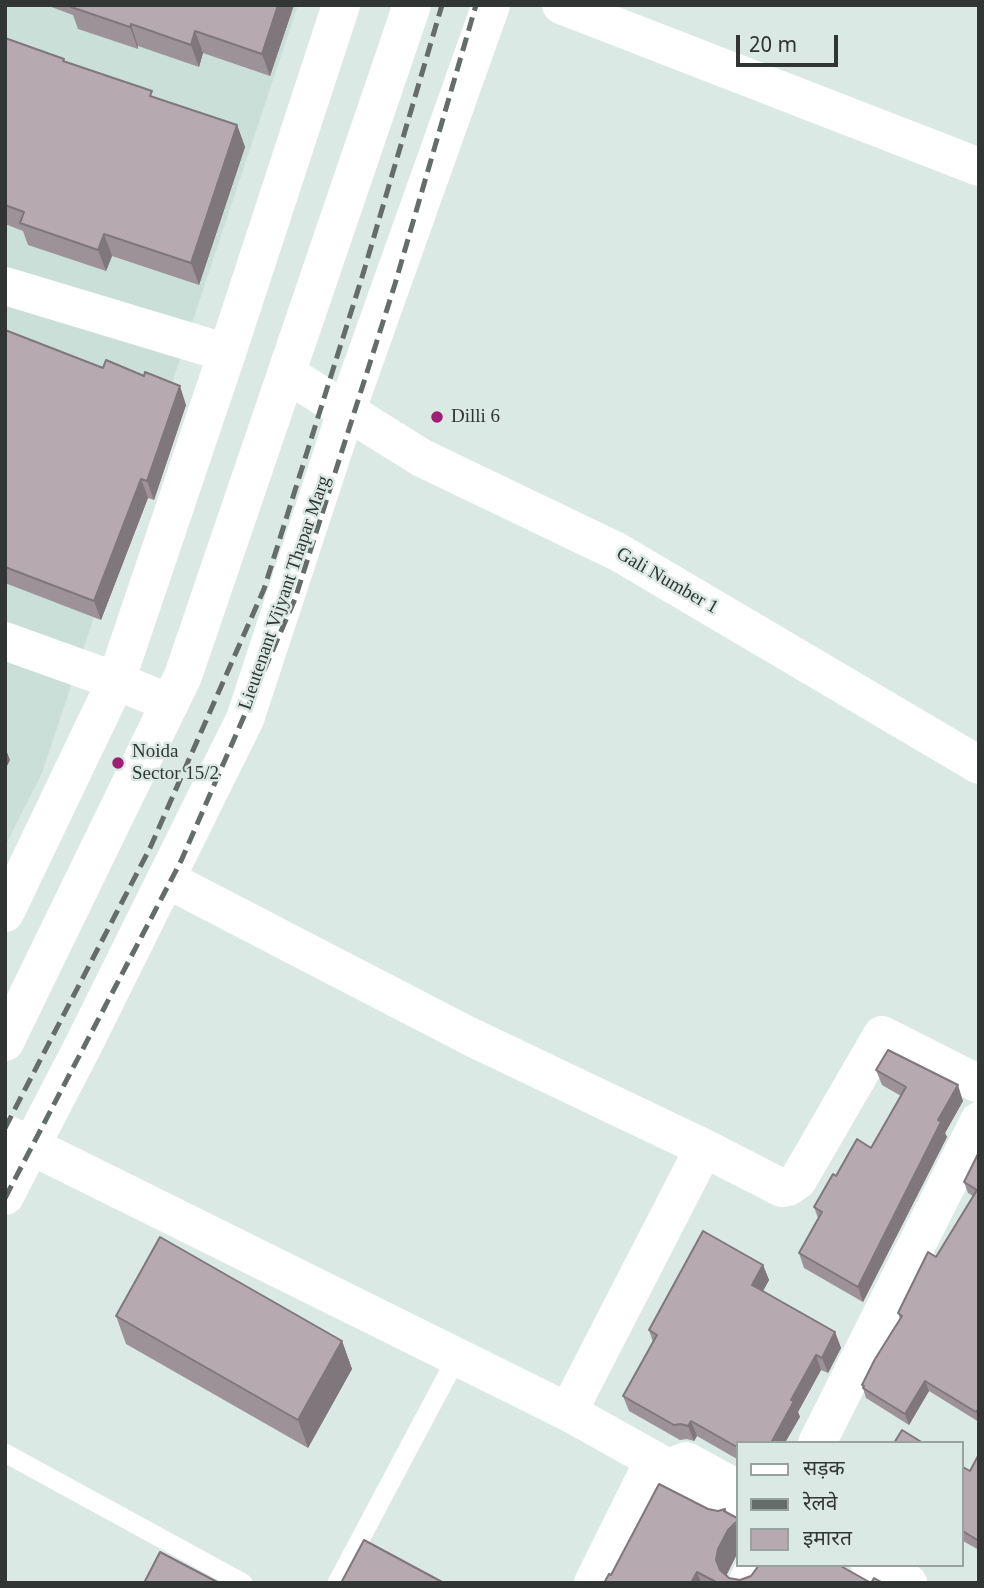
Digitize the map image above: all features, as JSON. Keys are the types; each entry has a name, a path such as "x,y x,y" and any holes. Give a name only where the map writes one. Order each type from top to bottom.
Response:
{"street":[{"path":"5,913 116,681 341,5"},
{"path":"5,1042 183,677 411,5"},
{"name":"Lieutenant Vijyant Thapar Marg","path":"5,1196 18,1139 82,1048 245,719 346,412 491,5"},
{"path":"561,5 979,167"},
{"path":"5,286 227,354"},
{"name":"Gali Number 1","path":"287,374 422,458 618,552 979,765"},
{"path":"5,641 170,703"},
{"path":"166,879 469,1036 782,1188 798,1180 882,1035 979,1084"},
{"path":"818,1441 979,1121"},
{"path":"18,1139 568,1412 662,1464 686,1461 736,1488"},
{"path":"568,1412 704,1149"},
{"path":"662,1464 671,1485 684,1494 726,1514 736,1507"},
{"path":"593,1583 662,1464"},
{"path":"747,1583 755,1567"},
{"path":"874,1567 908,1583"}],"lane":[{"path":"337,1583 457,1357"},
{"path":"5,1453 243,1583"}],"shaded area":[{"path":"5,5 298,5 42,773 5,846"}],"building":[{"path":"71,5 278,5 262,54 195,31 191,45 131,24 130,27"},
{"path":"5,38 152,91 150,96 237,125 191,263 104,234 98,250 20,223 24,212 5,205"},
{"path":"5,330 103,368 106,360 144,376 145,372 180,386 147,481 141,479 94,601 5,567"},
{"path":"888,1050 958,1085 938,1120 941,1122 858,1287 799,1253 822,1212 814,1207 833,1174 836,1176 857,1139 871,1148 906,1087 876,1070"},
{"path":"979,1152 979,1408 976,1412 925,1381 905,1414 862,1385 902,1316 898,1313 928,1252 936,1257 977,1190 964,1182"},
{"path":"703,1231 763,1265 752,1285 835,1332 822,1358 816,1355 772,1441 736,1441 736,1446 691,1421 688,1426 674,1425 623,1396 657,1335 649,1330"},
{"path":"160,1237 342,1341 298,1420 116,1316"},
{"path":"902,1430 920,1441 895,1441"},
{"path":"979,1454 979,1541 963,1531 963,1467 970,1471"},
{"path":"659,1484 708,1509 725,1509 724,1511 736,1517 736,1522 728,1530 718,1549 716,1560 720,1570 729,1578 740,1580 751,1576 758,1567 843,1567 871,1583 718,1583 697,1572 691,1583 604,1583 609,1574 611,1575"},
{"path":"364,1540 444,1583 341,1583"},
{"path":"160,1552 219,1583 144,1583"}],"railway":[{"path":"5,1128 150,848 264,589 363,274 442,5"},
{"path":"5,1198 181,861 295,599 395,284 476,5"}],"place":[{"name":"Dilli 6","path":"437,417"},
{"name":"Noida Sector 15/2","path":"118,763"}]}
